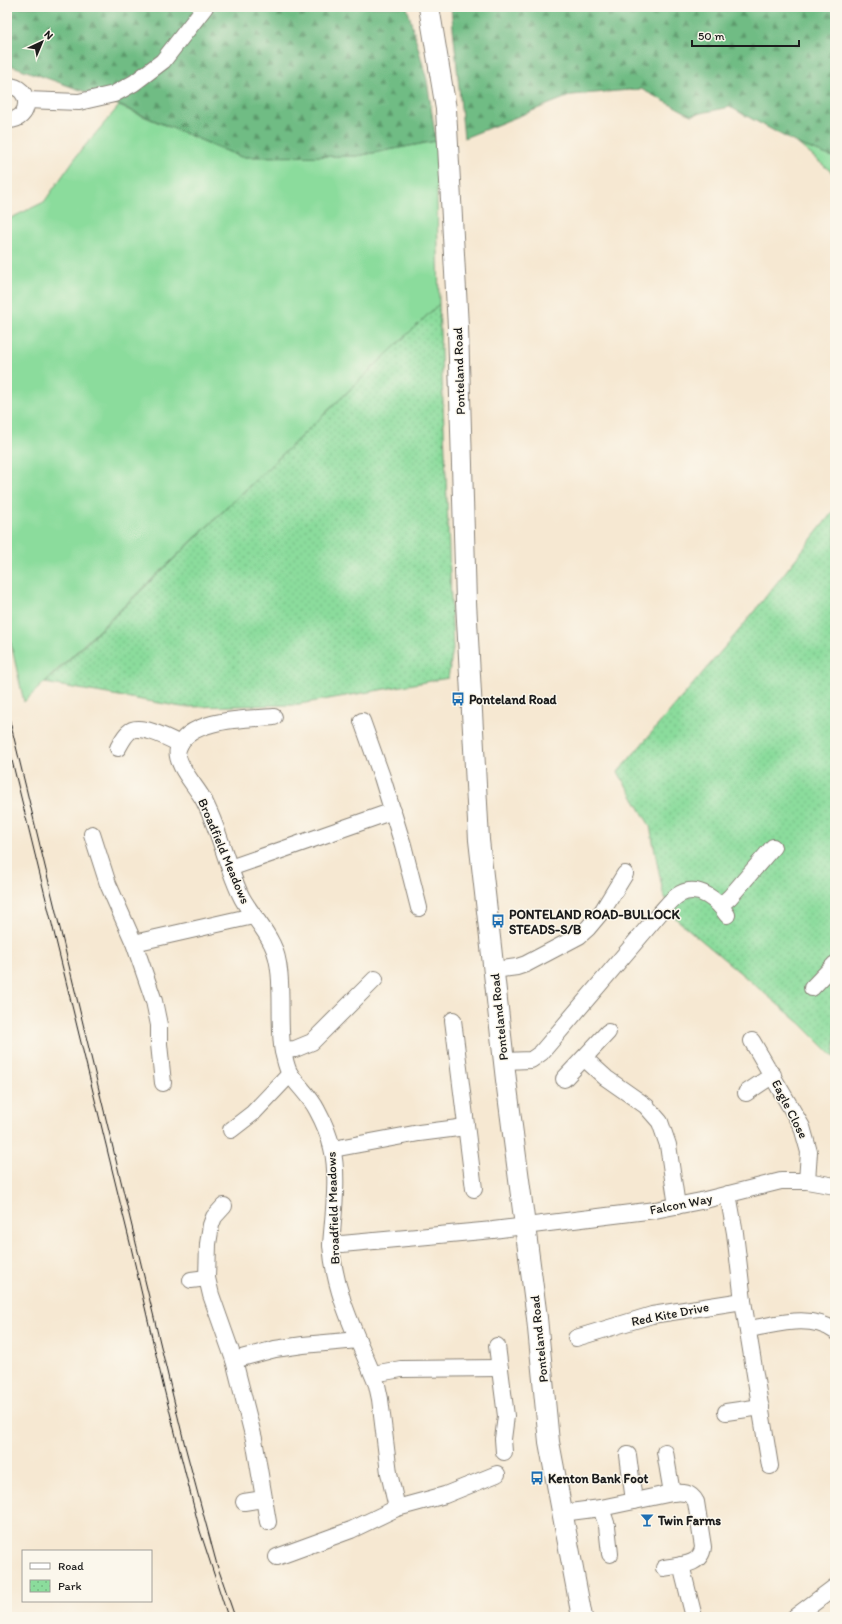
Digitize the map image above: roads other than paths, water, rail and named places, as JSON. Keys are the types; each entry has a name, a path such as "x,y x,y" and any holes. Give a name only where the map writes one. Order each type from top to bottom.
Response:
{"main road":[{"name":"Ponteland Road","path":"429,7 446,110 458,327 466,602 479,840 504,1061 537,1318 549,1442 582,1617"}],"street":[{"path":"26,100 79,102 114,94 134,83 163,60 205,7"},
{"path":"7,86 16,87 21,90 26,100 26,106 21,116 16,119 7,120"},
{"path":"118,748 131,730 150,730 180,744 190,733 209,725 274,717"},
{"path":"362,721 393,811 419,908"},
{"name":"Broadfield Meadows","path":"180,744 177,753 180,764 207,808 241,895 253,916 267,935 276,956 283,1050 290,1074 317,1109 333,1149 334,1183 331,1245 333,1264 342,1301 373,1374 380,1398 389,1473 397,1508"},
{"path":"230,868 393,811"},
{"path":"92,834 108,884 134,943 154,1001 159,1025 159,1044 164,1083"},
{"path":"504,1061 530,1060 541,1053 675,897 690,891 698,892 707,895 724,910 730,897 773,847"},
{"path":"494,970 517,967 526,964 579,936 598,918 625,874"},
{"path":"134,943 253,916"},
{"path":"812,988 835,964"},
{"path":"283,1050 295,1049 312,1042 375,979"},
{"path":"453,1020 474,1189"},
{"path":"564,1079 608,1032"},
{"name":"Eagle Close","path":"752,1041 795,1114 806,1139 809,1152 807,1182"},
{"path":"584,1058 606,1078 646,1106 660,1122 668,1145 678,1206"},
{"path":"231,1130 244,1122 290,1074"},
{"path":"746,1093 773,1075"},
{"path":"333,1149 419,1133 466,1127"},
{"name":"Falcon Way","path":"331,1245 493,1230 678,1206 781,1181 807,1182 835,1186"},
{"path":"728,1194 735,1233 743,1301 770,1466"},
{"path":"224,1206 214,1217 211,1225 208,1244 207,1278 211,1294 234,1360 254,1439 268,1522"},
{"path":"190,1280 207,1278"},
{"name":"Red Kite Drive","path":"576,1338 652,1315 743,1301"},
{"path":"748,1329 795,1321 806,1321 818,1323 835,1331"},
{"path":"234,1360 275,1349 358,1340"},
{"path":"497,1346 506,1425 503,1439 504,1452"},
{"path":"373,1374 388,1370 401,1369 500,1368"},
{"path":"726,1412 761,1407"},
{"path":"665,1452 672,1493"},
{"path":"628,1455 634,1501"},
{"path":"277,1557 351,1530 397,1508 446,1495 498,1474"},
{"path":"562,1514 601,1508 672,1493 688,1493 693,1496 696,1502 703,1547 702,1554 695,1562 664,1568"},
{"path":"244,1502 264,1499"},
{"path":"601,1508 607,1526 610,1554"},
{"path":"681,1565 694,1617"},
{"path":"795,1617 835,1587"}],"tram line":[{"path":"7,709 185,1446 217,1565 235,1617"},
{"path":"7,740 130,1243 164,1389 200,1531 228,1617"}],"place":[{"name":"Ponteland Road","path":"458,699"},
{"name":"PONTELAND ROAD-BULLOCK STEADS-S/B","path":"498,921"},
{"name":"Kenton Bank Foot","path":"537,1478"},
{"name":"Twin Farms","path":"647,1520"}]}
